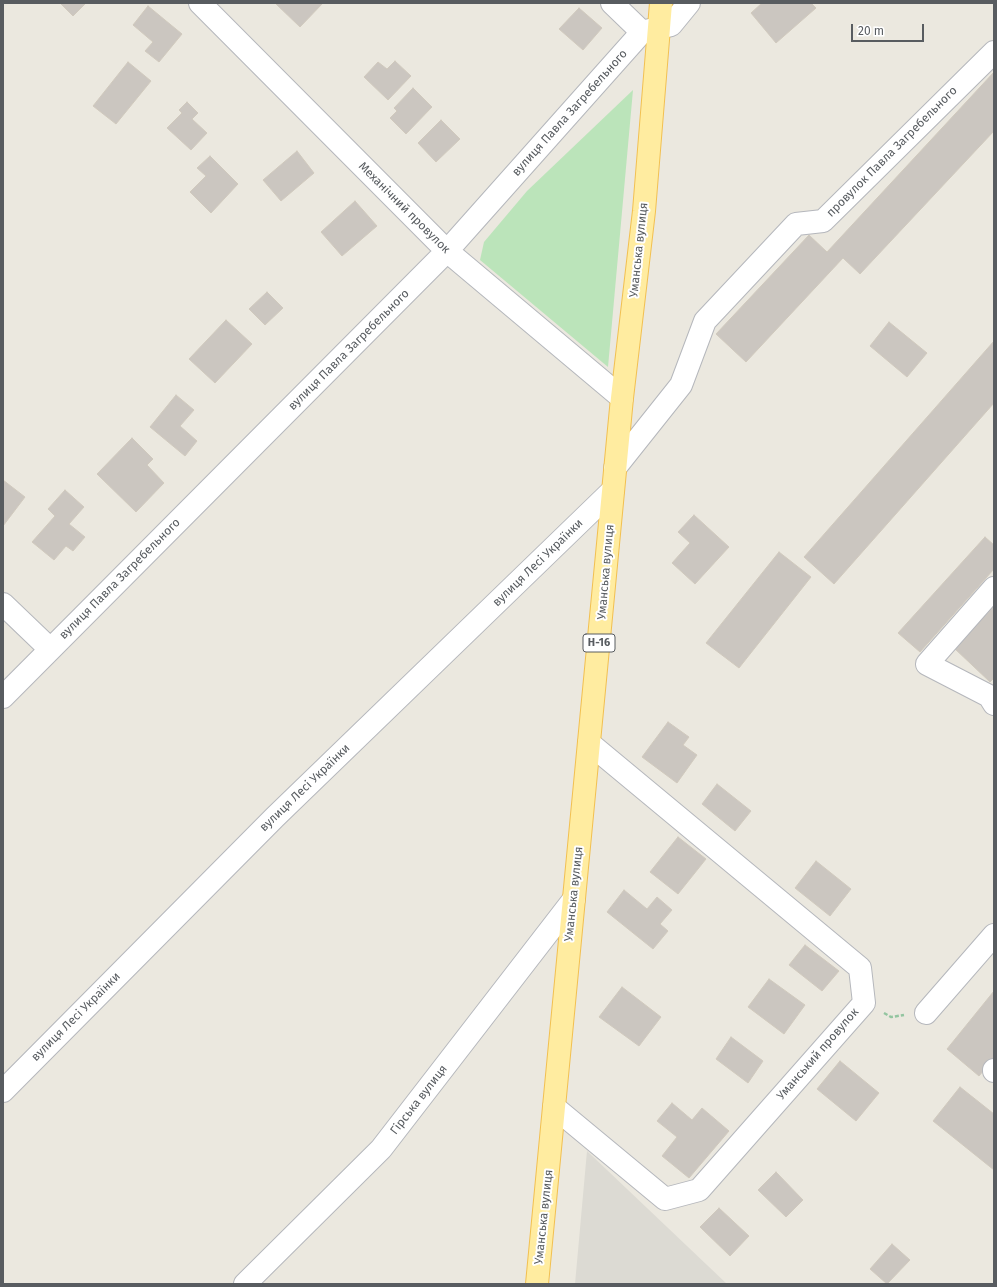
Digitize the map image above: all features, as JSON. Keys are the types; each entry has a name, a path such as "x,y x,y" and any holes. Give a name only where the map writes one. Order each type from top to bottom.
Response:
{"main road":[{"name":"Уманська вулиця","path":"537,1284 615,468 644,211 650,30 661,3"}],"street":[{"name":"Механічний провулок","path":"200,3 447,251 622,398"},
{"path":"612,3 650,30"},
{"name":"вулиця Павла Загребельного","path":"3,697 447,251 650,30 671,25 689,3"},
{"name":"провулок Павла Загребельного","path":"615,468 681,385 705,320 796,224 823,220 994,52"},
{"name":"вулиця Лесі Українки","path":"3,1091 275,817 613,490"},
{"path":"994,588 927,664 989,696 994,704"},
{"path":"3,604 50,649"},
{"name":"Уманський провулок","path":"554,1107 665,1199 699,1190 864,1003 860,968 589,743"},
{"name":"Гірська вулиця","path":"245,1284 381,1149 574,898"},
{"path":"926,1013 994,934"}],"path":[{"path":"864,1003 891,1016 926,1013"}],"shaded area":[{"path":"587,1151 727,1284 575,1284"}],"green space":[{"path":"633,90 608,367 480,260 484,242 527,191"}],"building":[{"path":"60,3 86,3 73,16"},
{"path":"275,3 323,3 300,27"},
{"path":"762,3 811,3 816,8 776,43 751,13"},
{"path":"148,6 182,34 159,62 145,51 153,42 133,25"},
{"path":"579,8 602,28 583,50 559,29"},
{"path":"395,61 411,76 388,100 364,77 378,62 387,69"},
{"path":"128,62 151,81 116,124 93,106"},
{"path":"994,72 994,131 860,274 843,258 746,362 716,334 809,235 827,252"},
{"path":"413,88 432,107 406,134 390,118 397,111 394,108"},
{"path":"187,102 198,113 192,119 207,133 191,150 167,128 182,113 179,110"},
{"path":"441,120 460,139 436,162 418,143"},
{"path":"297,151 314,173 281,201 263,180"},
{"path":"210,156 238,184 211,213 190,192 206,176 197,168"},
{"path":"355,201 377,226 342,256 321,232"},
{"path":"267,292 283,308 265,325 249,309"},
{"path":"226,320 252,344 215,383 189,359"},
{"path":"889,322 927,353 907,377 870,346"},
{"path":"994,341 994,403 834,584 804,557"},
{"path":"176,395 194,410 180,426 197,441 185,456 150,427"},
{"path":"132,438 153,459 147,465 164,483 136,512 97,474"},
{"path":"3,480 25,497 3,526"},
{"path":"65,490 84,507 69,524 85,537 73,551 66,546 54,560 32,542 55,516 48,509"},
{"path":"694,515 729,547 695,584 672,563 690,543 678,532"},
{"path":"985,537 994,545 994,569 920,652 898,633"},
{"path":"779,552 811,577 739,668 706,643"},
{"path":"994,606 994,678 990,682 954,648"},
{"path":"668,722 689,737 683,745 697,755 677,783 642,757"},
{"path":"717,784 751,811 735,831 702,804"},
{"path":"678,837 706,859 678,894 650,872"},
{"path":"816,861 851,889 830,916 795,888"},
{"path":"624,890 647,909 657,897 672,910 660,924 668,931 653,949 607,912"},
{"path":"805,945 839,971 822,991 789,965"},
{"path":"769,979 805,1005 784,1034 748,1007"},
{"path":"622,987 661,1017 639,1046 599,1017"},
{"path":"994,991 994,1058 979,1076 947,1049"},
{"path":"731,1037 763,1061 748,1083 716,1059"},
{"path":"840,1061 879,1093 856,1121 817,1089"},
{"path":"960,1087 994,1114 994,1170 933,1121"},
{"path":"672,1103 692,1120 702,1108 729,1131 689,1178 662,1156 677,1137 657,1121"},
{"path":"776,1172 803,1200 786,1217 758,1190"},
{"path":"719,1208 749,1236 730,1256 700,1227"},
{"path":"892,1244 910,1260 887,1284 870,1269"}]}
